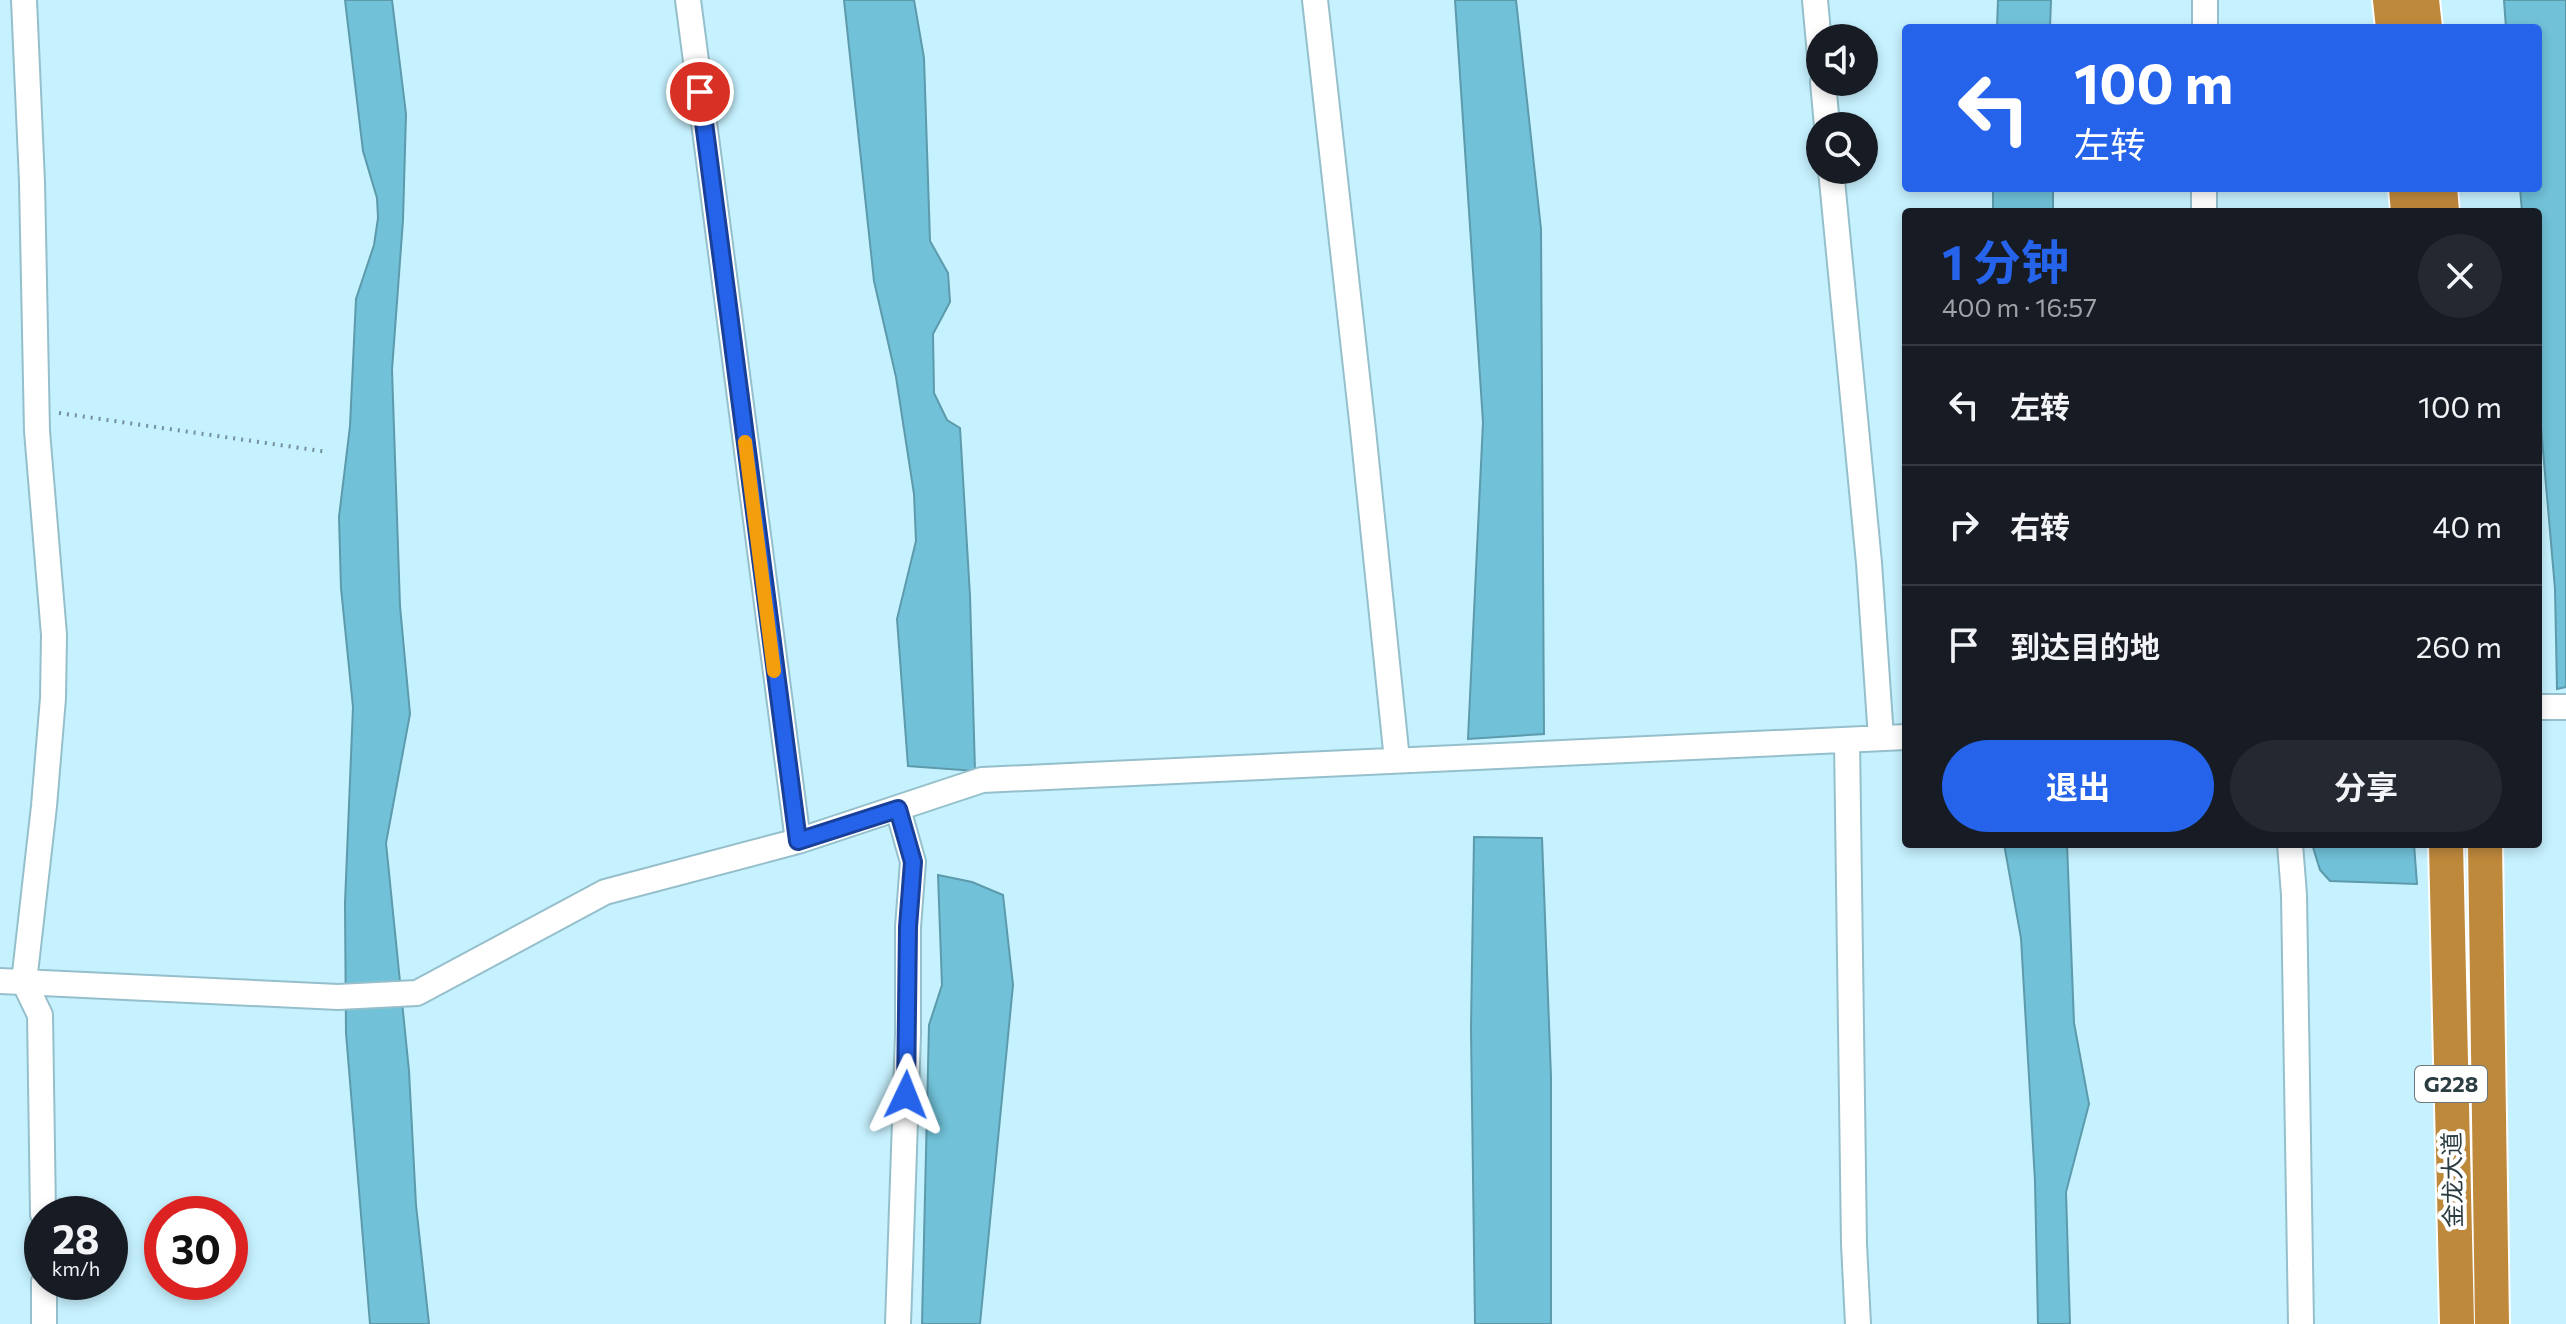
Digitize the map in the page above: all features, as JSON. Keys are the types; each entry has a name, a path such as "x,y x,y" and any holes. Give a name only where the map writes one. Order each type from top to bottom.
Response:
{"highway":[{"path":"2390,0 2393,24"},
{"path":"2422,0 2425,24"},
{"name":"金龙大道","path":"2446,848 2457,1324"},
{"name":"金龙大道","path":"2485,848 2492,1324"}],"street":[{"path":"12,982 44,806 53,698 54,635 37,410 24,0"},
{"path":"688,0 798,841"},
{"path":"1315,0 1397,760"},
{"path":"1815,0 1817,24"},
{"path":"2205,0 2205,24"},
{"path":"1832,184 1869,563 1881,738"},
{"path":"2542,707 2566,707"},
{"path":"12,982 338,997 417,993 605,892 798,841 982,780 1902,737"},
{"path":"1847,740 1854,1244 1858,1324"},
{"path":"898,809 913,862 908,927 908,1034 898,1324"},
{"path":"2290,848 2294,895 2301,1324"},
{"path":"12,982 40,1015 43,1196"},
{"path":"44,1300 44,1324"}],"path":[{"path":"37,410 328,452"}],"water":[{"path":"345,0 392,0 406,114 403,220 392,370 400,606 410,714 386,843 409,1071 416,1205 429,1324 370,1324 346,1033 345,903 353,707 341,588 339,517 350,426 356,299 374,245 378,218 377,198 363,151"},
{"path":"844,0 914,0 924,58 930,241 948,273 950,302 933,334 934,393 947,420 960,428 970,596 975,771 908,766 897,619 916,541 914,494 896,377 874,281"},
{"path":"1455,0 1516,0 1541,229 1544,734 1468,739 1483,422"},
{"path":"1998,0 2051,0 2050,24 1997,24"},
{"path":"2504,0 2566,0 2566,687 2557,689 2555,589 2542,439 2542,208 2522,208 2520,192 2542,192 2542,24 2506,24"},
{"path":"1993,192 2053,192 2053,208 1993,208"},
{"path":"1474,837 1542,838 1551,1077 1551,1324 1475,1324 1471,1029"},
{"path":"2005,848 2067,848 2074,1023 2089,1104 2066,1192 2070,1324 2038,1324 2035,1181 2021,938"},
{"path":"2313,848 2414,848 2417,884 2330,881 2320,870"},
{"path":"938,875 972,882 1003,895 1013,985 980,1324 922,1324 929,1025 942,985"}],"slow traffic":[{"path":"745,442 774,671"}],"route":[{"path":"700,92 798,841 898,809 913,862 908,927 906,1095"}]}
